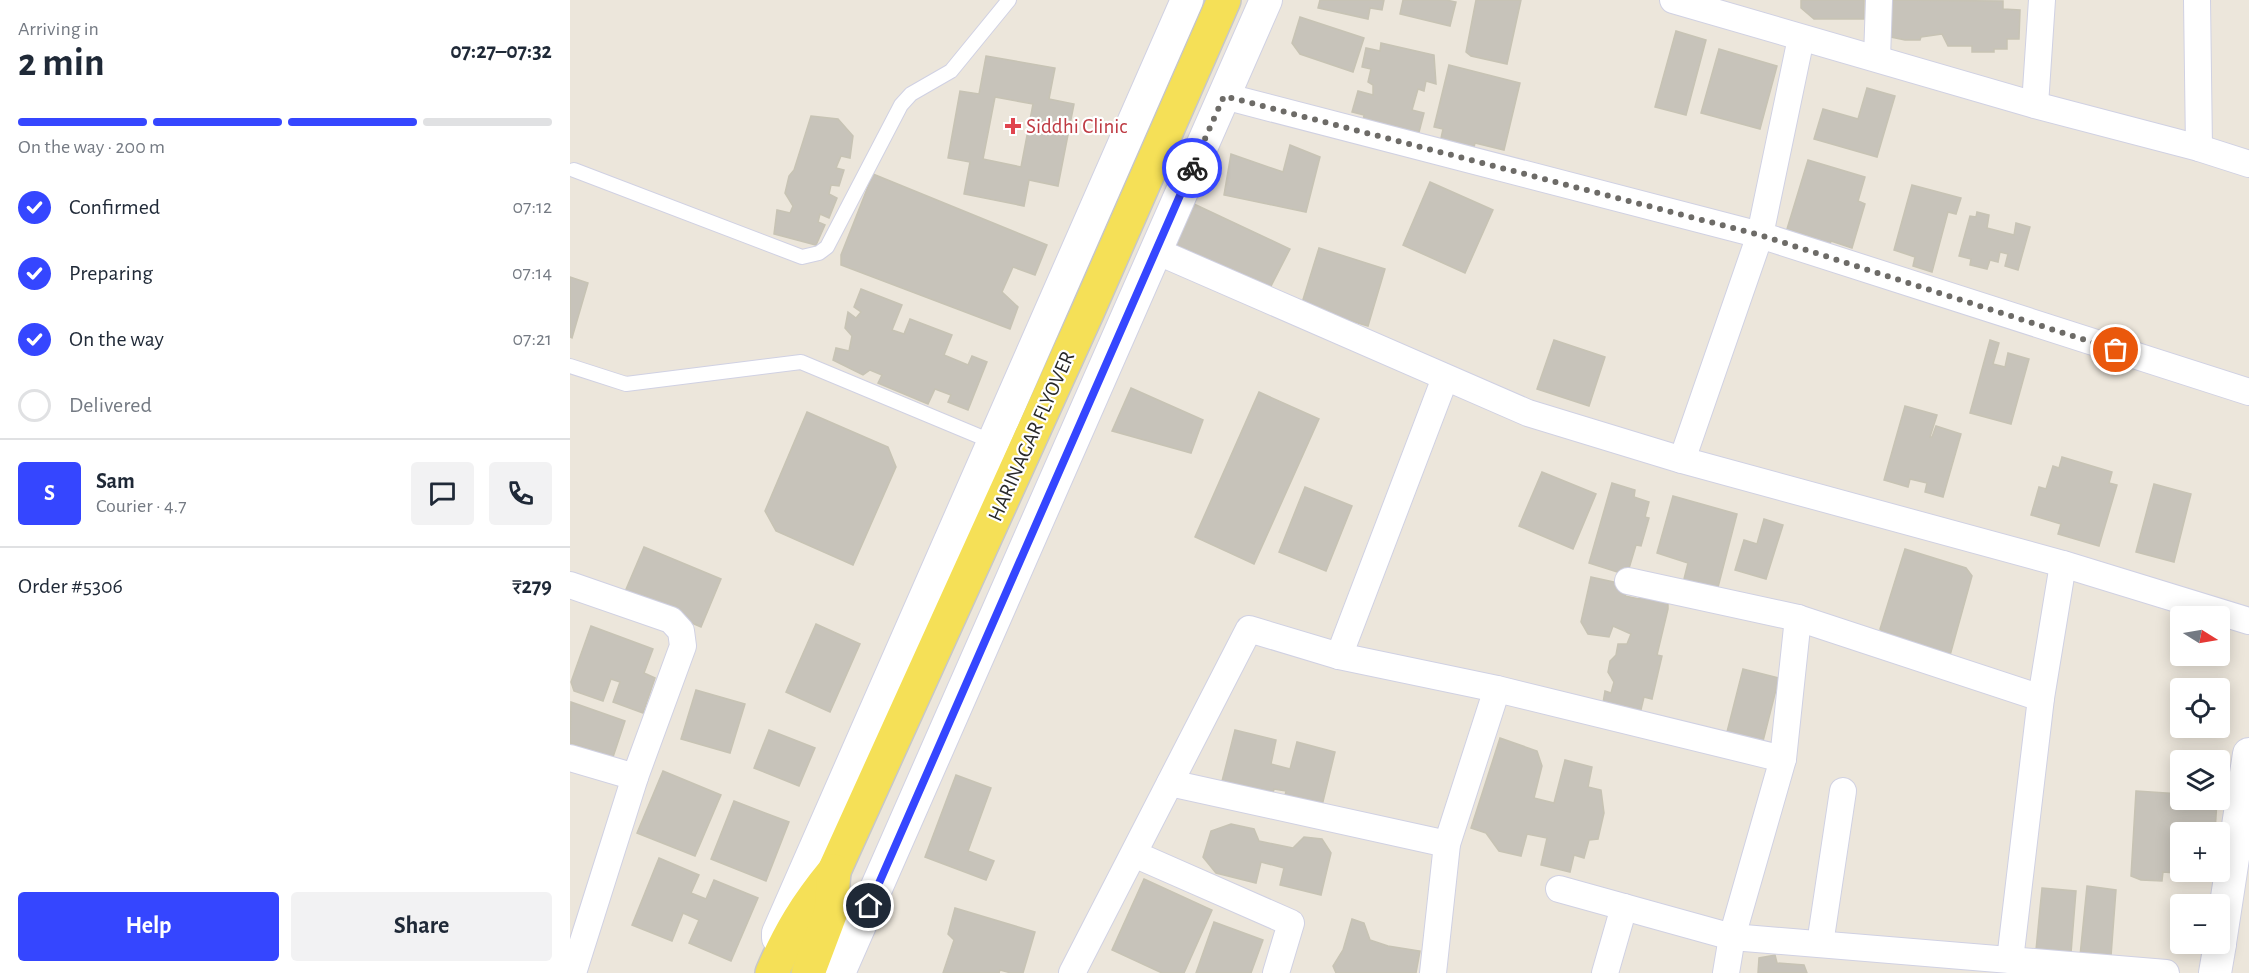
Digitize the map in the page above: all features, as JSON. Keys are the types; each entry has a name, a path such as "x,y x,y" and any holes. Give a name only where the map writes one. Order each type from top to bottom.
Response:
{"main road":[{"name":"HARINAGAR FLYOVER","path":"793,957 831,912 834,871 1087,313 1224,0"}],"street":[{"path":"793,957 778,933 1187,0"},
{"path":"841,973 1266,0"},
{"path":"1673,0 2035,105 2199,148 2249,164"},
{"path":"1877,58 1879,0"},
{"path":"2035,105 2042,0"},
{"path":"2197,0 2199,148"},
{"path":"1682,460 1760,235 1801,38"},
{"path":"1224,96 1760,235 2249,392"},
{"path":"1156,251 1528,412 1682,460 2063,564 2249,621"},
{"path":"1339,656 1445,378"},
{"path":"2010,960 2041,698 2063,564"},
{"path":"1628,581 1798,618 2041,698"},
{"path":"570,585 671,620 681,631 683,646 635,777 573,973"},
{"path":"1726,973 1732,937 1783,759 1798,618"},
{"path":"1072,973 1249,629 1339,656 1497,689 1783,759"},
{"path":"1433,973 1447,844 1497,689"},
{"path":"2230,910 2240,876 2249,754"},
{"path":"570,758 635,777"},
{"path":"1170,783 1447,844"},
{"path":"1820,944 1843,791"},
{"path":"1134,854 1291,923 1276,973"},
{"path":"1559,889 1732,937 2166,973"},
{"path":"1605,973 1624,907"},
{"path":"2216,973 2219,954"}],"lane":[{"path":"574,170 802,257 819,253 827,247 901,105 911,94 951,71 1009,0"},
{"path":"570,366 626,384 801,362 993,442"}],"building":[{"path":"1320,0 1384,0 1382,10 1370,8 1368,19 1318,8"},
{"path":"1403,0 1456,2 1450,26 1400,14"},
{"path":"1476,0 1521,0 1507,64 1471,56 1466,52"},
{"path":"1801,0 1864,0 1864,19 1814,19 1801,8"},
{"path":"1881,0 2003,1 2003,9 2020,10 2019,39 2007,39 2007,49 1994,49 1994,52 1972,52 1972,46 1948,46 1942,34 1921,37 1920,40 1891,37"},
{"path":"1300,17 1364,38 1353,72 1300,54 1292,43"},
{"path":"1676,31 1706,40 1686,115 1655,107"},
{"path":"1381,43 1434,55 1436,84 1426,81 1424,91 1418,89 1412,110 1424,113 1418,136 1363,121 1364,115 1352,112 1358,91 1373,95 1373,85 1368,82 1371,69 1362,67 1366,48 1380,51"},
{"path":"1719,49 1777,66 1760,129 1701,113"},
{"path":"986,56 1055,68 1049,99 1074,104 1058,186 1029,180 1024,206 964,194 970,162 948,158 960,91 979,94","holes":["995,97 1033,104 1021,167 983,159"]},
{"path":"1449,65 1520,83 1504,150 1475,143 1473,151 1440,143 1443,129 1434,127"},
{"path":"1867,88 1895,96 1877,157 1814,139 1823,109 1858,119"},
{"path":"811,116 838,119 853,136 850,158 841,156 836,168 844,170 839,186 831,185 829,194 837,198 829,218 820,214 818,222 825,225 816,245 774,234 777,210 790,213 793,206 785,193"},
{"path":"1290,145 1320,157 1306,212 1224,195 1231,154 1283,172"},
{"path":"1808,160 1865,177 1858,201 1865,204 1852,248 1831,241 1828,251 1812,246 1815,238 1787,229"},
{"path":"873,174 1047,245 1035,275 1013,267 1002,292 1018,307 1010,329 841,265 841,255"},
{"path":"1430,182 1493,210 1465,273 1403,245"},
{"path":"1912,185 1961,198 1956,214 1948,212 1932,272 1913,266 1915,257 1894,250"},
{"path":"1194,204 1290,249 1270,288 1174,249"},
{"path":"1977,212 1989,215 1987,228 2014,235 2016,223 2030,227 2018,270 2005,266 2008,254 2000,252 1998,262 1990,260 1987,269 1970,265 1971,259 1959,256 1970,216 1976,217"},
{"path":"1319,248 1385,269 1368,326 1301,306"},
{"path":"570,277 588,283 572,338 570,337"},
{"path":"861,289 902,305 892,330 904,334 910,319 952,335 944,355 968,365 972,356 987,362 968,410 948,402 951,395 935,389 928,404 878,383 882,375 870,370 863,375 833,360 836,348 849,351 852,336 845,328 848,312 856,318 861,312 854,307"},
{"path":"1554,340 1605,357 1589,406 1537,389"},
{"path":"1990,340 1999,343 1993,364 2005,367 2008,353 2029,359 2011,424 1970,413"},
{"path":"1131,388 1203,420 1191,453 1112,431"},
{"path":"1259,392 1319,419 1254,564 1195,537"},
{"path":"1905,406 1937,415 1930,437 1936,426 1961,434 1943,497 1925,492 1927,483 1910,479 1908,487 1884,480"},
{"path":"807,412 888,447 896,467 853,565 776,531 765,511"},
{"path":"2062,457 2112,472 2109,483 2117,485 2099,546 2058,534 2061,524 2031,515 2039,487 2046,489 2053,466 2059,468"},
{"path":"1542,472 1596,494 1573,549 1519,526"},
{"path":"1612,483 1635,490 1634,497 1649,502 1645,517 1649,518 1641,546 1636,545 1627,575 1589,563"},
{"path":"2154,484 2191,494 2174,562 2136,552"},
{"path":"1305,487 1352,506 1326,571 1279,552"},
{"path":"1673,496 1737,514 1717,591 1683,583 1688,563 1657,553"},
{"path":"1764,519 1783,525 1766,579 1735,570 1744,540 1757,544"},
{"path":"644,547 721,579 701,627 624,594"},
{"path":"1905,549 1966,568 1972,576 1949,659 1892,643 1880,629"},
{"path":"1591,577 1628,585 1625,596 1639,599 1641,592 1668,598 1668,609 1657,655 1662,656 1652,699 1644,697 1639,718 1603,703 1605,691 1611,693 1614,682 1608,672 1610,661 1616,655 1618,644 1627,644 1631,634 1613,626 1609,637 1588,634 1581,622"},
{"path":"816,624 860,644 830,712 786,692"},
{"path":"591,626 653,649 644,673 655,678 643,713 613,702 620,682 611,679 603,701 574,691 571,682"},
{"path":"1743,669 1779,678 1762,745 1726,736"},
{"path":"696,690 745,704 730,753 681,739"},
{"path":"571,702 625,721 613,757 570,743"},
{"path":"769,730 815,748 799,786 754,768"},
{"path":"1235,730 1276,740 1271,764 1290,769 1297,742 1335,752 1320,814 1283,805 1286,791 1274,789 1271,801 1220,789"},
{"path":"1500,738 1537,751 1542,766 1534,798 1554,803 1565,760 1592,767 1588,787 1601,790 1604,813 1598,839 1589,840 1584,858 1574,855 1570,872 1541,865 1547,838 1527,834 1521,856 1499,851 1486,833 1471,828"},
{"path":"663,771 721,795 695,856 637,833"},
{"path":"956,775 991,788 968,851 994,861 986,880 925,857"},
{"path":"2136,791 2170,793 2170,810 2216,810 2216,822 2170,822 2170,873 2163,872 2162,881 2141,880 2131,876"},
{"path":"734,801 789,822 766,881 711,859"},
{"path":"1231,824 1254,829 1259,841 1293,848 1304,837 1322,839 1331,853 1321,895 1280,885 1284,868 1261,862 1256,883 1216,873 1203,857 1211,831"},
{"path":"659,858 699,875 691,893 706,899 714,880 758,898 731,961 689,943 699,920 683,913 672,941 632,925"},
{"path":"1144,879 1212,910 1184,973 1162,973 1112,950"},
{"path":"2087,886 2116,890 2111,956 2080,956"},
{"path":"2042,888 2076,891 2071,953 2036,950"},
{"path":"955,908 1035,932 1023,973 1000,970 999,973 943,973 954,940 948,934"},
{"path":"1352,919 1364,923 1370,940 1388,946 1420,951 1416,973 1336,973 1333,966 1343,950"},
{"path":"1214,922 1263,940 1251,973 1196,973"},
{"path":"1775,955 1777,963 1804,965 1807,973 1758,973 1759,958"}],"way so far":[{"path":"1192,168 1224,96 1760,235 2116,350"}],"place":[{"name":"Siddhi Clinic","path":"1013,126"}],"route":[{"path":"869,906 1192,168"}]}
